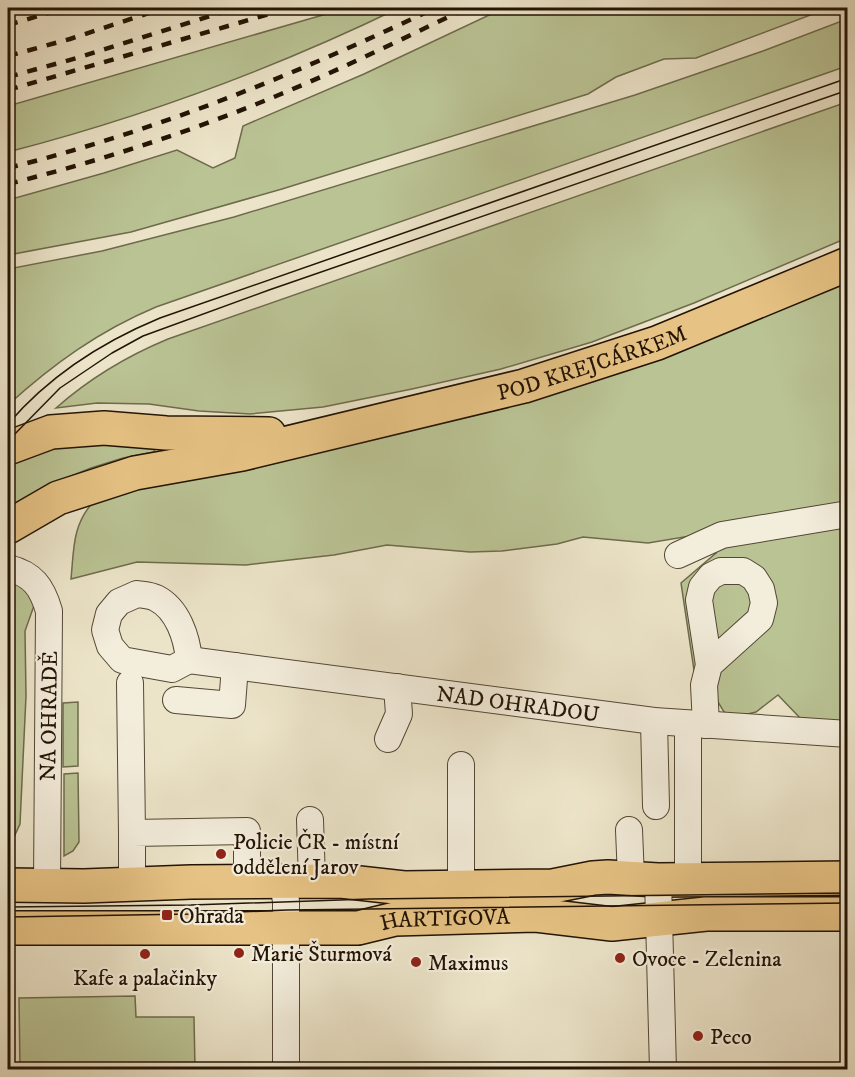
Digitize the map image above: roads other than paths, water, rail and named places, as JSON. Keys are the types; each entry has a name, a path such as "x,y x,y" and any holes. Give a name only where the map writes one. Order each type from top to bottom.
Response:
{"main road":[{"name":"POD KREJCÁRKEM","path":"8,527 58,498 135,473 242,454 524,386 657,343 848,264"},
{"name":"POD KREJCÁRKEM","path":"8,447 51,432 104,428 166,433 325,433"},
{"name":"HARTIGOVA","path":"8,885 341,881 404,888 553,886 593,878 659,880 848,878"},
{"name":"HARTIGOVA","path":"8,928 358,928 395,919 536,915 612,924 706,914 848,914"}],"street":[{"path":"678,555 722,535 848,514"},
{"name":"NA OHRADĚ","path":"8,568 35,581 44,593 49,611 46,885"},
{"name":"NAD OHRADOU","path":"189,660 654,721 848,734"},
{"path":"663,1070 659,880 709,665"},
{"path":"176,700 232,705 235,666"},
{"path":"130,683 132,884"},
{"path":"388,739 399,714 397,687"},
{"path":"654,721 656,806"},
{"path":"461,765 461,887"},
{"path":"310,820 312,882"},
{"path":"629,830 629,868 659,880"},
{"path":"132,833 247,831 262,882 286,895 286,1070"}],"tram line":[{"path":"8,424 59,376 97,349 138,327 848,78"},
{"path":"8,441 60,388 112,353 143,336 269,290 848,90"},
{"path":"8,907 191,905 369,899 848,893"},
{"path":"8,917 287,910 848,903"}],"railway":[{"path":"8,14 28,8"},
{"path":"8,25 65,8"},
{"path":"8,56 70,39 164,8"},
{"path":"8,77 77,58 236,8"},
{"path":"8,90 290,8"},
{"path":"8,168 172,119 331,56 435,8"},
{"path":"8,184 146,144 248,108 328,74 467,8"}],"place":[{"name":"Policie ČR - místní oddělení Jarov","path":"221,854"},
{"name":"Ohrada","path":"167,915"},
{"name":"Marie Šturmová","path":"239,953"},
{"name":"Kafe a palačinky","path":"145,954"},
{"name":"Ovoce - Zelenina","path":"620,958"},
{"name":"Maximus","path":"416,962"},
{"name":"Peco","path":"698,1036"}]}
